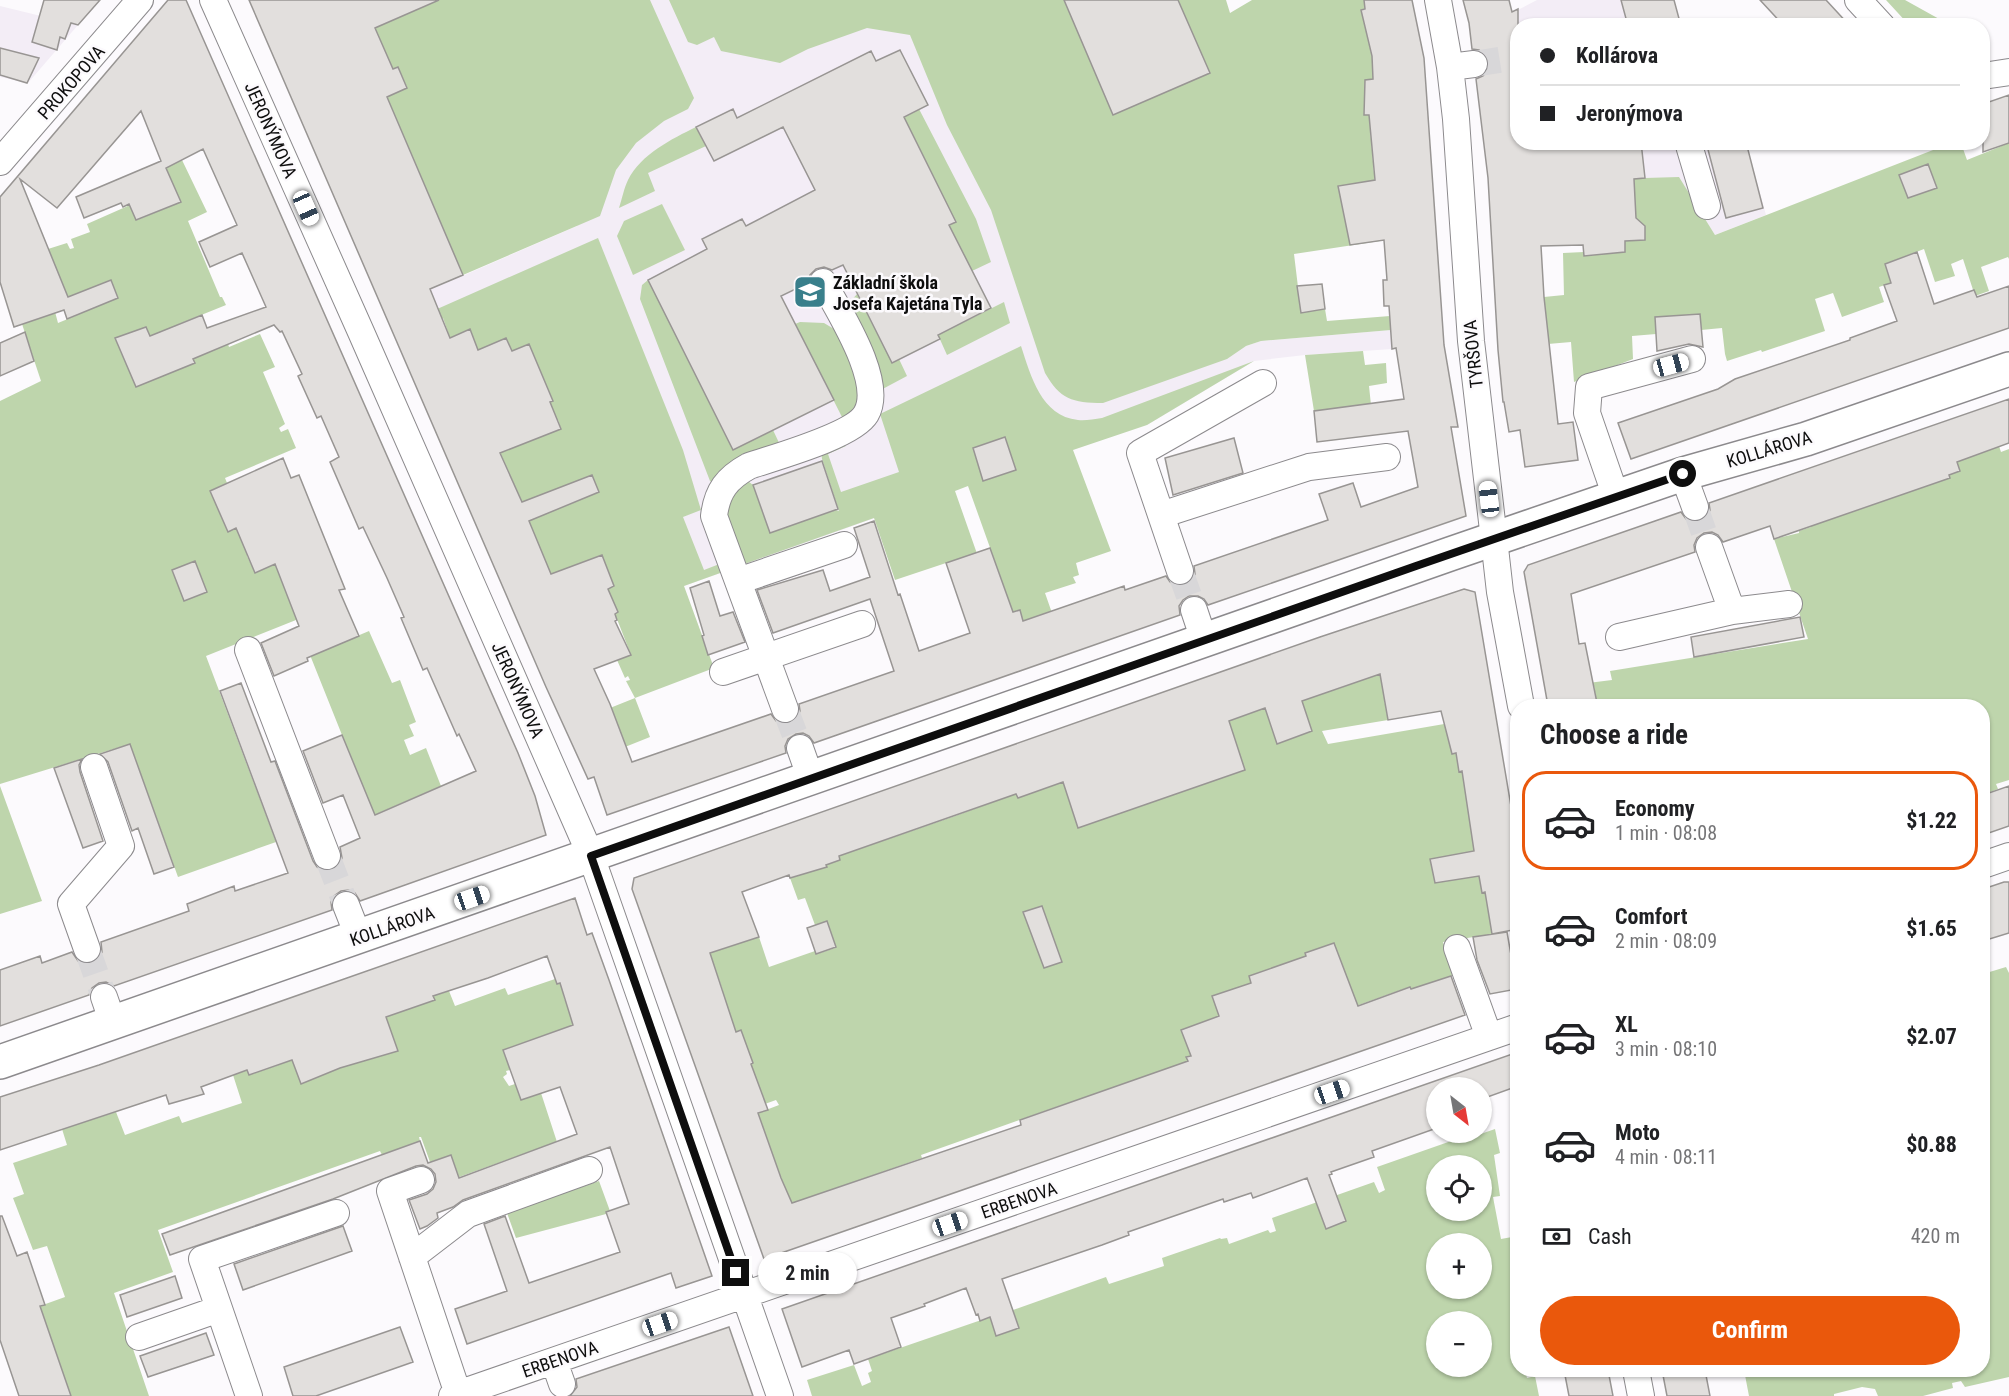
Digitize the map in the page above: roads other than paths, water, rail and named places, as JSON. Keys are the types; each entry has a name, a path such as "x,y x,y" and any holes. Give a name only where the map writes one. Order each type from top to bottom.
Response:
{"main road":[{"name":"KOLLÁROVA","path":"0,1062 108,1010 359,938 811,779 1199,625 1494,539 1683,474 1806,439 2009,369"}],"street":[{"name":"PROKOPOVA","path":"0,162 140,0"},
{"name":"JERONÝMOVA","path":"213,0 591,856 780,1396"},
{"name":"TYRŠOVA","path":"1438,0 1462,66 1456,119 1470,341 1500,592 1520,699"},
{"path":"1858,0 1875,18"},
{"path":"1990,75 2009,72"},
{"path":"1690,150 1707,206"},
{"path":"785,709 714,516 716,502 728,481 736,473 749,466 838,435 866,415 871,400 868,376 853,339 823,282"},
{"path":"1616,497 1587,413 1589,387 1692,359"},
{"path":"1180,571 1140,453 1263,383"},
{"path":"1161,515 1309,467 1387,457"},
{"path":"1683,474 1695,507"},
{"path":"738,581 844,546"},
{"path":"1709,547 1732,611"},
{"path":"1619,637 1732,611 1789,604"},
{"path":"723,672 862,624"},
{"path":"248,650 327,856"},
{"path":"800,748 811,779"},
{"path":"87,949 71,904 122,846 94,767"},
{"path":"1990,863 2009,856"},
{"path":"346,905 359,938"},
{"path":"1457,948 1489,1037"},
{"name":"ERBENOVA","path":"455,1395 558,1373 744,1295 1510,1030"},
{"path":"412,1257 468,1214 589,1170"},
{"path":"421,1180 390,1191 455,1395"},
{"path":"249,1396 202,1259 336,1213"},
{"path":"139,1337 219,1309"},
{"path":"1637,1377 1641,1396"}],"tunnel":[{"path":"1474,64 1510,58"},
{"path":"1695,507 1709,547"},
{"path":"1180,571 1194,610"},
{"path":"785,709 800,748"},
{"path":"327,856 346,905"},
{"path":"87,949 104,997"}],"place":[{"name":"Základní škola Josefa Kajetána Tyla","path":"810,292"}]}
